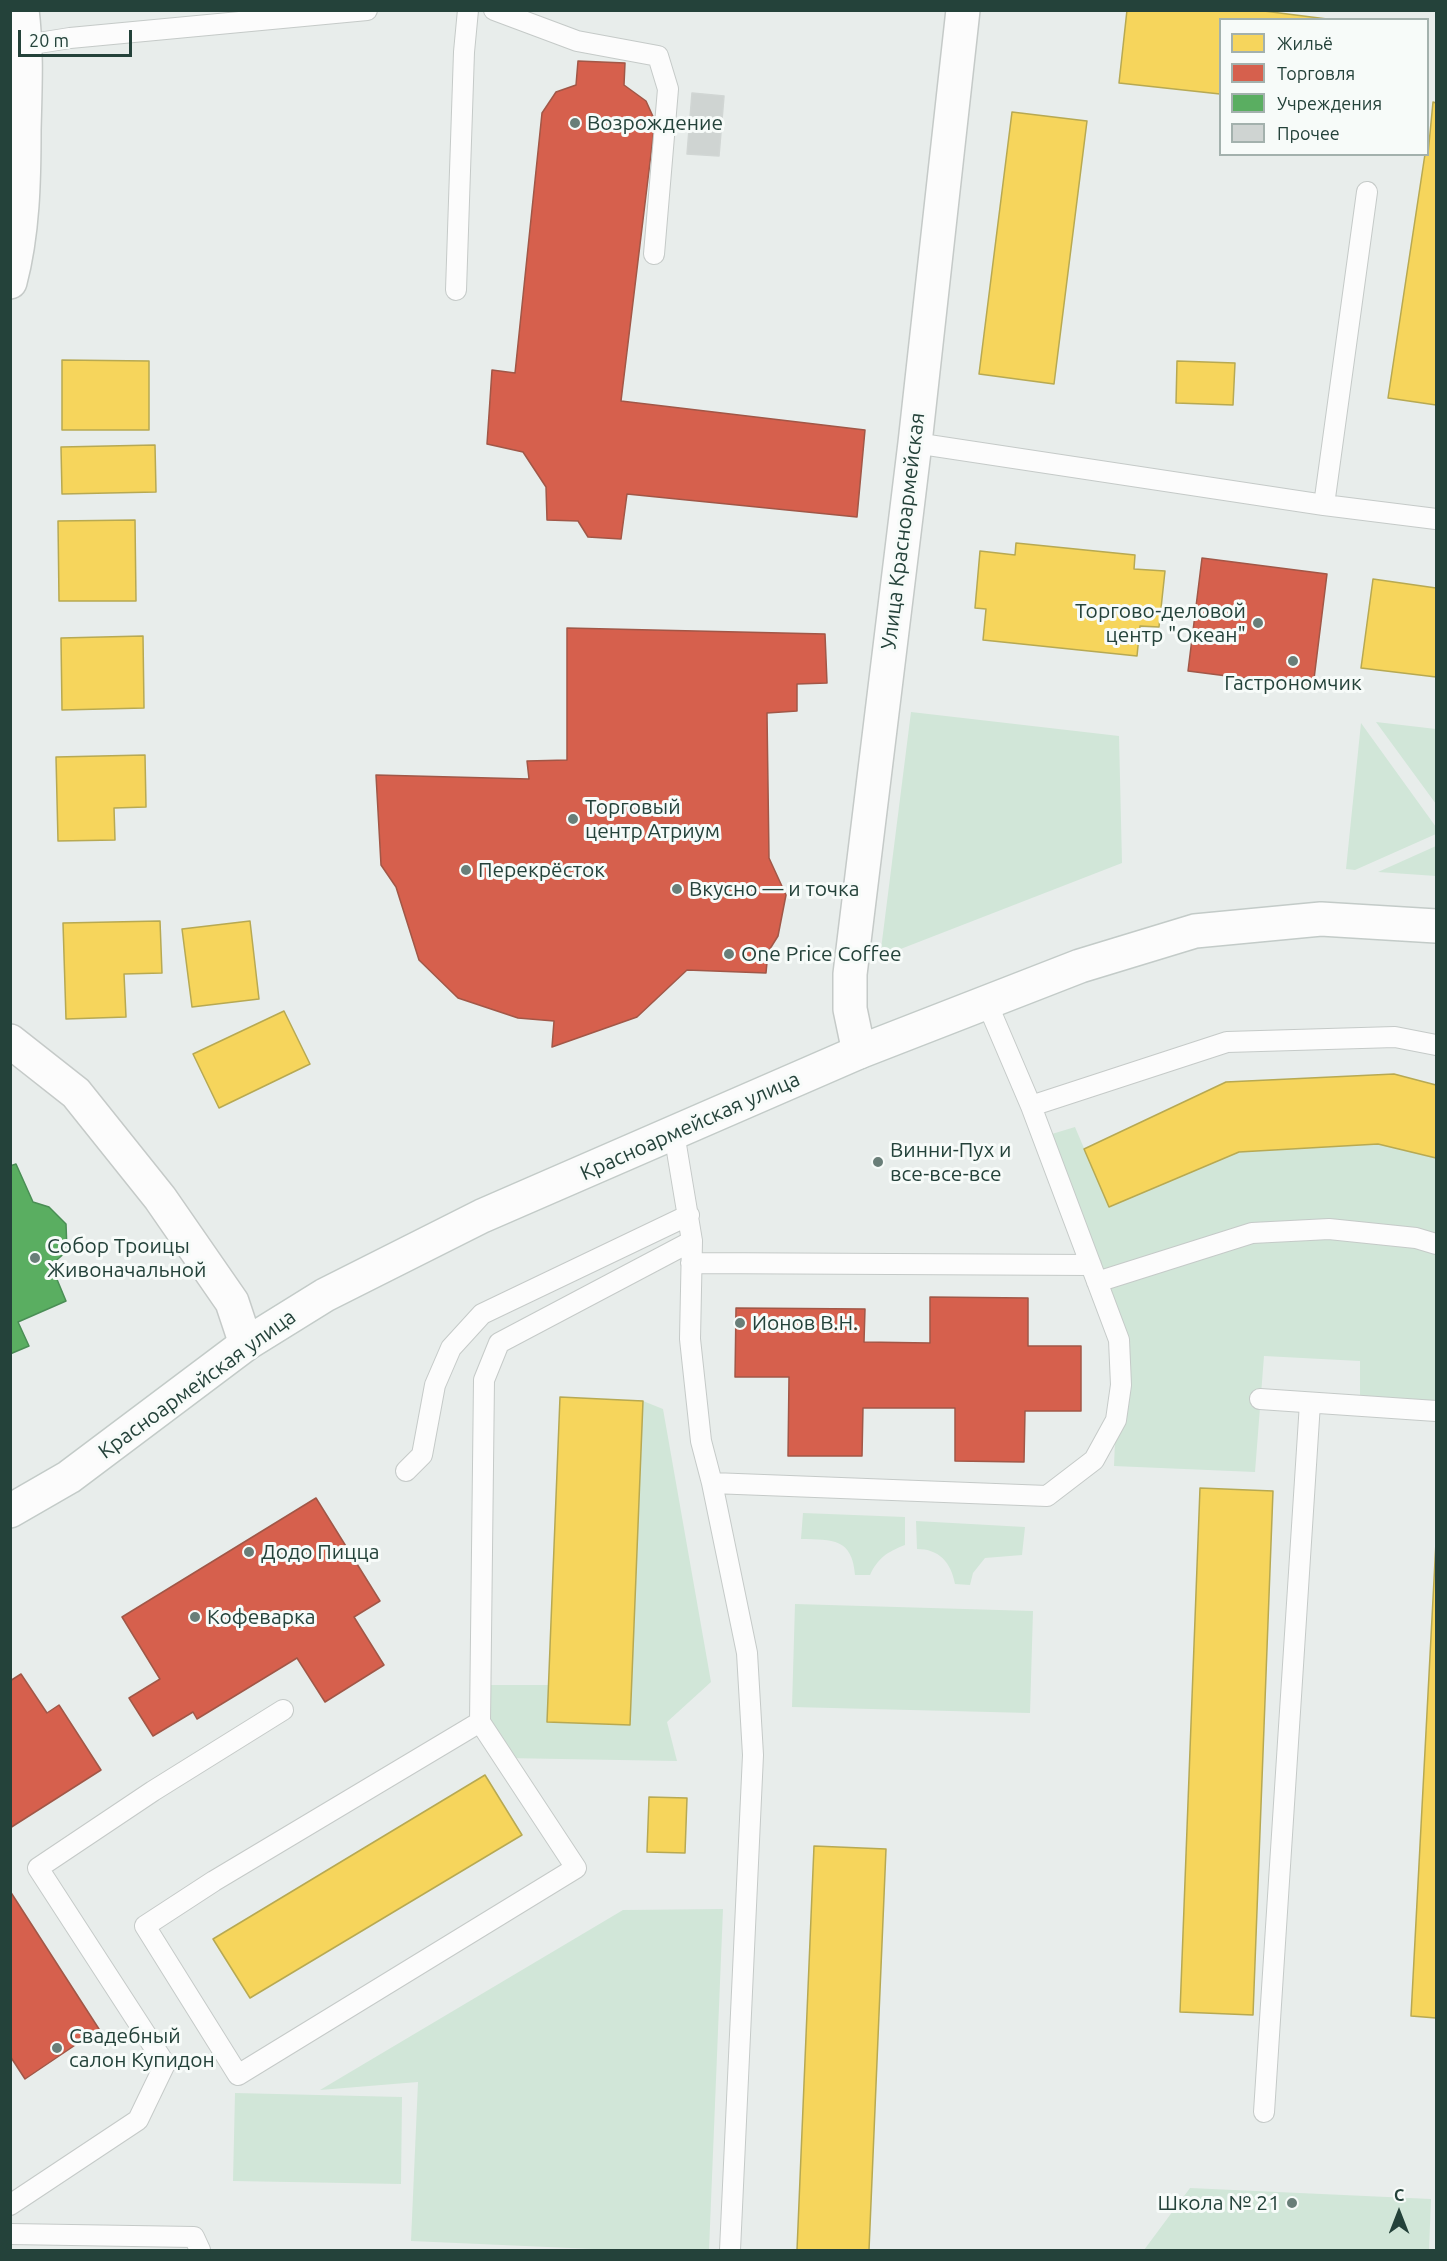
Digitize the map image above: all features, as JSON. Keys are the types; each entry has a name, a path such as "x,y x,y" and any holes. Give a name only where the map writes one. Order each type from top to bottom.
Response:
{"street":[{"path":"10,282 16,262 24,177 26,45 22,10"},
{"name":"Улица Красноармейская","path":"859,1052 850,1009 850,974 915,442 963,10"},
{"name":"Красноармейская улица","path":"10,1511 69,1477 246,1344 325,1295 482,1216 859,1052 1080,966 1195,931 1321,919 1437,926"},
{"path":"10,1041 76,1093 160,1198 232,1302 246,1344"}],"lane":[{"path":"26,45 82,37 367,10"},
{"path":"456,290 464,52 468,10"},
{"path":"494,10 577,41 658,56 668,88 654,254"},
{"path":"1324,505 1366,192"},
{"path":"915,442 1324,505 1437,519"},
{"path":"712,1483 1047,1496 1094,1460 1116,1420 1121,1385 1119,1340 1031,1106 987,1003"},
{"path":"1031,1106 1227,1042 1395,1037 1437,1045"},
{"path":"674,1133 692,1241 691,1350 701,1441 712,1483 747,1653 753,1755 730,2250"},
{"path":"406,1471 422,1455 435,1385 451,1348 482,1314 689,1215"},
{"path":"691,1263 1094,1274 1252,1233 1329,1229 1416,1239 1437,1244"},
{"path":"480,1722 214,1881 144,1926 238,2075 576,1868 480,1722 484,1380 499,1343 692,1241"},
{"path":"1260,1399 1437,1411"},
{"path":"1264,2112 1310,1403"},
{"path":"10,2205 138,2120 165,2064 38,1868 153,1791 283,1710"},
{"path":"10,2234 194,2237 200,2250"}],"green space":[{"path":"911,712 1119,736 1122,863 880,957"},
{"path":"1376,722 1436,729 1436,804"},
{"path":"1361,723 1436,827 1436,834 1355,870 1346,869"},
{"path":"1436,846 1436,876 1378,872"},
{"path":"1075,1127 1109,1207 1239,1152 1378,1144 1436,1158 1436,1411 1360,1406 1360,1361 1264,1356 1255,1472 1114,1466 1119,1340 1042,1137"},
{"path":"643,1401 663,1409 711,1682 667,1722 677,1761 504,1758 480,1722 480,1685 549,1685 548,1722 630,1725"},
{"path":"803,1513 905,1517 905,1545 884,1556 870,1575 855,1575 850,1554 839,1544 831,1541 801,1539"},
{"path":"916,1521 1025,1527 1022,1555 985,1558 973,1573 970,1585 955,1584 943,1558 932,1551 917,1549"},
{"path":"795,1604 1033,1611 1030,1713 792,1707"},
{"path":"723,1909 709,2250 616,2250 411,2241 418,2082 320,2090 623,1910"},
{"path":"235,2093 402,2097 401,2184 233,2181"},
{"path":"1190,2188 1431,2199 1429,2250 1144,2250"}],"building: Жильё":[{"path":"1127,10 1256,10 1319,18 1219,18 1219,94 1119,83"},
{"path":"1433,102 1436,103 1436,405 1388,398 1425,156 1429,156"},
{"path":"1012,112 1087,121 1054,384 979,374"},
{"path":"62,360 149,361 149,430 62,430"},
{"path":"1177,361 1235,363 1233,405 1176,403"},
{"path":"155,445 156,492 62,494 61,447"},
{"path":"135,520 136,601 59,601 58,521"},
{"path":"1016,543 1135,555 1134,569 1165,571 1159,627 1140,626 1137,656 983,640 986,609 975,608 980,551 1015,555"},
{"path":"1373,579 1436,588 1436,677 1361,668"},
{"path":"143,636 144,708 62,710 61,638"},
{"path":"145,755 146,807 114,808 115,840 58,841 56,757"},
{"path":"160,921 162,973 124,974 126,1017 66,1019 63,923"},
{"path":"250,921 259,999 192,1007 182,929"},
{"path":"284,1011 310,1064 219,1108 193,1054"},
{"path":"1394,1074 1436,1085 1436,1158 1378,1144 1239,1152 1109,1207 1084,1149 1226,1082"},
{"path":"560,1397 643,1401 630,1725 547,1722"},
{"path":"1200,1488 1273,1491 1253,2015 1180,2012"},
{"path":"1436,1542 1436,2018 1411,2016"},
{"path":"485,1775 522,1835 250,1998 213,1939"},
{"path":"649,1797 687,1798 685,1853 647,1852"},
{"path":"814,1846 886,1849 869,2250 797,2250"}],"building: Торговля":[{"path":"578,61 625,63 624,85 646,101 655,121 621,401 865,430 857,517 627,494 621,539 588,537 578,521 547,520 546,487 523,452 487,444 492,370 515,373 542,113 556,92 576,85"},
{"name":"Торгово-деловой центр \"Океан\"","path":"1202,558 1327,574 1313,687 1188,671"},
{"name":"Торговый центр Атриум","path":"567,628 825,634 827,683 797,684 797,711 767,713 769,858 786,895 778,936 768,952 766,973 687,970 637,1017 552,1047 554,1021 518,1018 458,998 419,960 396,887 381,865 376,775 529,779 527,761 567,760"},
{"path":"930,1297 1028,1298 1028,1346 1081,1346 1081,1411 1025,1411 1024,1462 955,1461 955,1408 863,1408 862,1456 788,1456 789,1377 735,1377 736,1308 865,1309 864,1342 930,1343"},
{"path":"316,1498 380,1601 354,1617 384,1665 325,1702 297,1658 197,1719 193,1712 153,1736 129,1698 160,1679 122,1617"},
{"path":"21,1674 47,1713 59,1705 101,1770 10,1828 10,1681"},
{"path":"10,1891 99,2029 25,2079 10,2056"}],"building: Учреждения":[{"name":"Собор Троицы Живоначальной","path":"16,1164 33,1202 49,1207 66,1224 67,1251 51,1265 66,1301 18,1322 29,1346 10,1354 10,1166"}],"building: Прочее":[{"path":"692,93 724,96 719,156 687,154"}],"place":[{"name":"Возрождение","path":"575,123"},
{"name":"Торгово-деловой центр \"Океан\"","path":"1258,623"},
{"name":"Гастрономчик","path":"1293,661"},
{"name":"Торговый центр Атриум","path":"573,819"},
{"name":"Перекрёсток","path":"466,870"},
{"name":"Вкусно — и точка","path":"677,889"},
{"name":"One Price Coffee","path":"729,954"},
{"name":"Винни-Пух и все-все-все","path":"878,1162"},
{"name":"Собор Троицы Живоначальной","path":"35,1258"},
{"name":"Ионов В.Н.","path":"740,1323"},
{"name":"Додо Пицца","path":"249,1552"},
{"name":"Кофеварка","path":"195,1617"},
{"name":"Свадебный салон Купидон","path":"57,2048"},
{"name":"Школа № 21","path":"1292,2203"}]}
